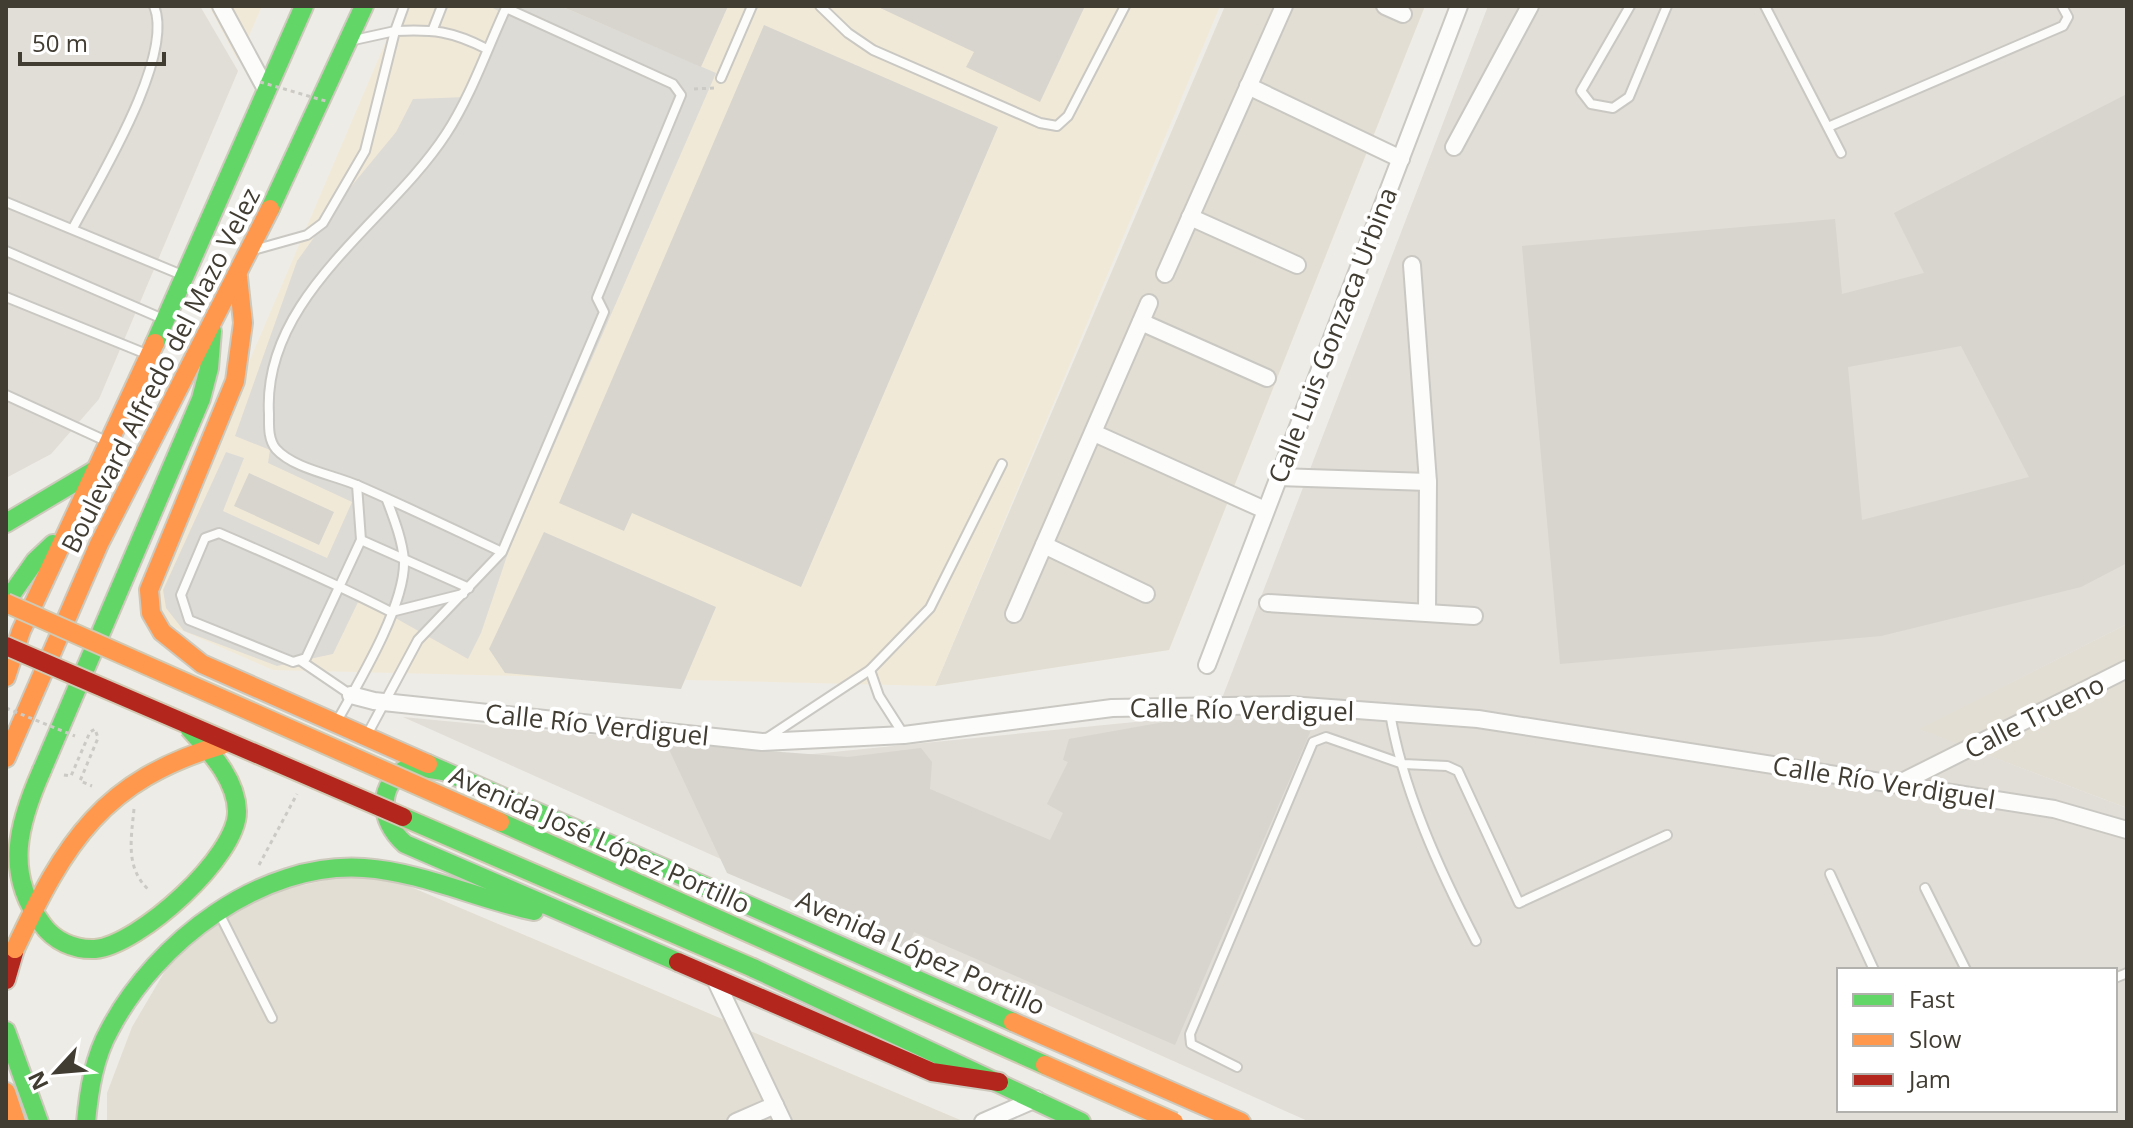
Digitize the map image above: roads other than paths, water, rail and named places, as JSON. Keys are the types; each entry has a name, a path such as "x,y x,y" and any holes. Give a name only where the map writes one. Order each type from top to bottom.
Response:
{"main road":[{"name":"Boulevard Alfredo del Mazo Velez","path":"6,677 21,631 110,444 263,86 304,6"},
{"name":"Boulevard Alfredo del Mazo Velez","path":"6,758 99,544 212,321 238,277 364,6"},
{"name":"Avenida López Portillo","path":"238,277 243,323 235,381 155,571 148,601 153,624 169,643 229,675 443,771 1241,1122"},
{"path":"184,722 221,766 235,799 236,822 217,859 132,934 111,945 87,950 64,943 37,922 20,895 12,876 14,836 201,399 209,368 212,321"},
{"path":"6,523 97,469"},
{"path":"6,602 35,561 65,534"},
{"name":"Avenida José López Portillo","path":"6,602 1174,1122"},
{"path":"6,646 753,968 1081,1122"},
{"path":"6,980 36,903 67,846 106,802 129,785 186,755 245,741 344,753"},
{"path":"443,771 423,765 409,766 397,775 383,804 384,821 392,835 565,915 932,1072 999,1082"},
{"path":"86,1122 91,1081 109,1030 151,969 219,913 283,881 360,868 388,872 512,907 565,915"},
{"path":"6,1031 39,1122"},
{"path":"6,1092 16,1122"}],"street":[{"path":"221,6 263,86"},
{"path":"1165,274 1284,6"},
{"path":"1385,6 1403,14"},
{"name":"Calle Luis Gonzaca Urbina","path":"1207,665 1459,6"},
{"path":"1454,147 1530,6"},
{"path":"1248,86 1401,159"},
{"path":"1190,217 1297,265"},
{"path":"1412,265 1428,482 1427,612"},
{"path":"1014,614 1149,303"},
{"path":"1141,322 1267,378"},
{"path":"1094,433 1265,510"},
{"path":"1278,477 1428,482"},
{"path":"1044,545 1146,594"},
{"path":"1268,603 1474,616"},
{"name":"Calle Trueno","path":"1898,784 2127,669"},
{"name":"Calle Río Verdiguel","path":"351,695 762,742 904,735 1112,708 1290,705 1389,712 1478,719 1898,784 2054,809 2127,830"},
{"path":"715,978 783,1122"},
{"path":"983,1122 1036,1099"},
{"path":"736,1122 775,1105"}],"lane":[{"path":"73,228 130,122 159,35 159,18 154,6"},
{"path":"250,251 307,235 323,223 365,151 404,6"},
{"path":"433,29 442,6"},
{"path":"721,78 752,6"},
{"path":"820,6 848,33 873,50 1040,123 1057,126 1068,116 1125,6"},
{"path":"1630,6 1581,91 1591,104 1613,108 1629,97 1667,6"},
{"path":"1765,6 1841,153"},
{"path":"1828,127 2063,26 2068,17 2062,6"},
{"path":"367,737 418,640 502,552 604,312 597,298 681,95 679,89 505,7 448,132 388,208 321,278 297,313 276,357 268,399 270,437 275,448 286,457 357,485 502,552"},
{"path":"349,41 395,31 433,29 462,37 487,49"},
{"path":"6,202 183,276"},
{"path":"6,251 164,319"},
{"path":"6,297 148,356"},
{"path":"6,395 110,444"},
{"path":"762,742 870,670 938,596 1002,464"},
{"path":"357,485 361,540 338,585 306,658 293,662 189,620 181,595 205,538 211,533 219,533 311,573 338,585 391,612 466,591"},
{"path":"336,723 400,589 404,558 386,499"},
{"path":"361,540 404,558 466,591"},
{"path":"301,661 351,695"},
{"path":"870,670 879,696 904,735"},
{"path":"1389,712 1403,764 1433,848 1476,941"},
{"path":"1237,1067 1197,1049 1191,1044 1190,1034 1313,742 1326,737 1403,764 1447,766 1458,771 1519,903 1667,835"},
{"path":"1830,874 1873,968"},
{"path":"1925,888 1965,968"},
{"path":"219,913 272,1018"}]}
